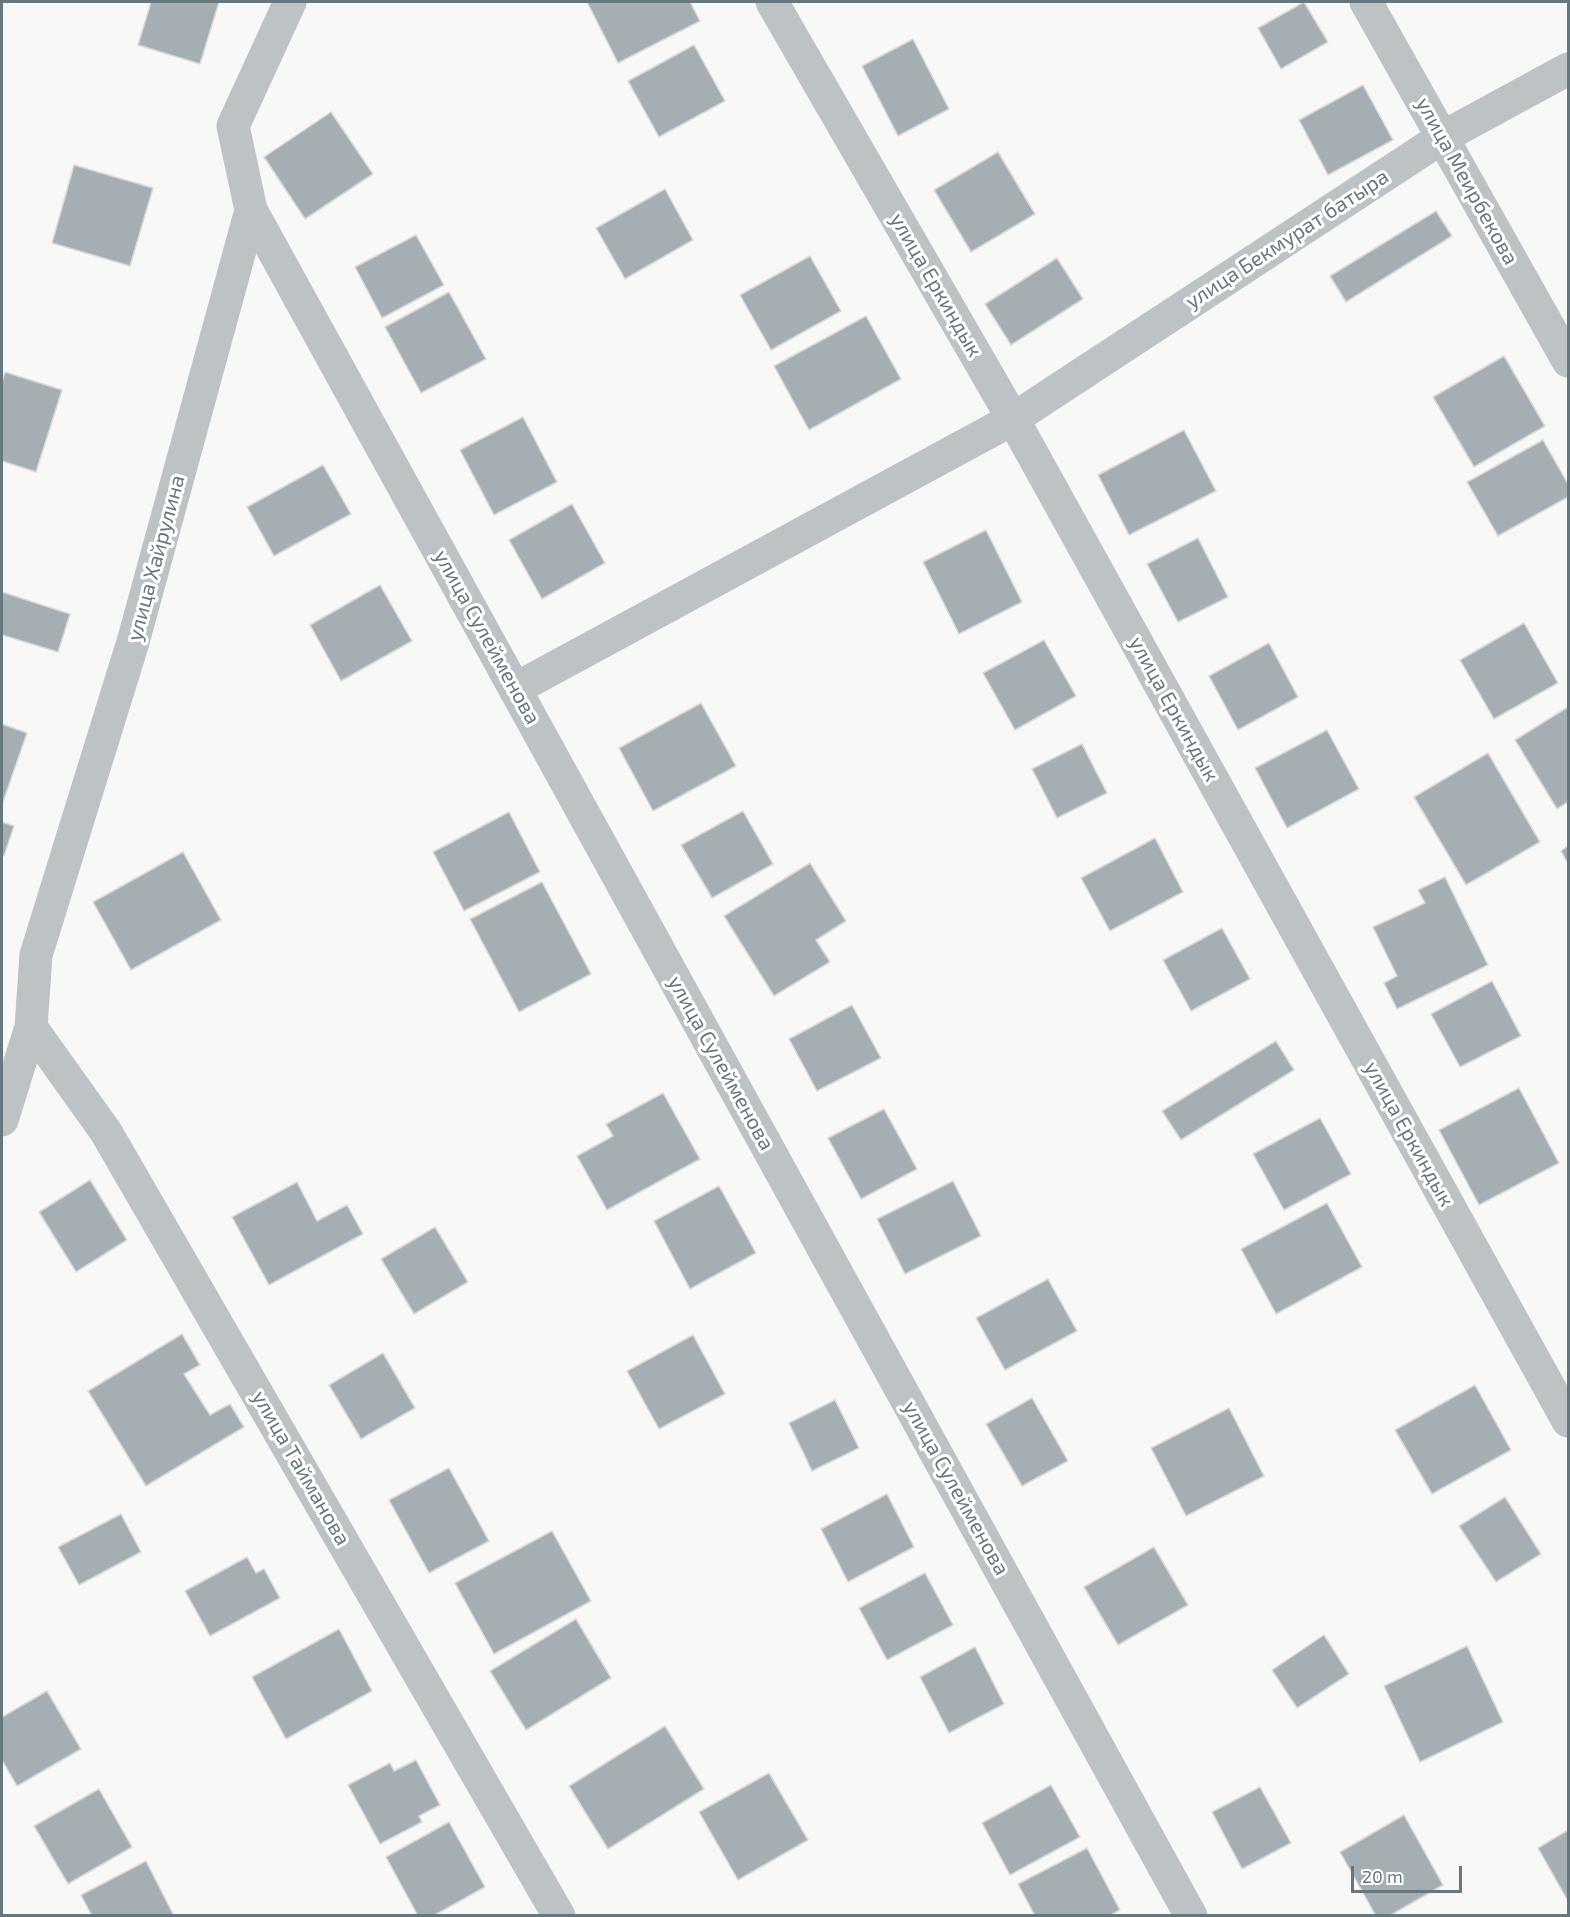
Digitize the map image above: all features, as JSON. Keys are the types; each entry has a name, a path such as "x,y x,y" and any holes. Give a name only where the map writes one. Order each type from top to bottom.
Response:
{"street":[{"name":"улица Хайрулина","path":"2,1120 31,1027 36,955 133,642 251,210 233,126 290,2"},
{"name":"улица Еркиндык","path":"772,2 1013,419 1569,1421"},
{"name":"улица Меирбекова","path":"1366,2 1569,362"},
{"name":"улица Бекмурат батыра","path":"515,689 1013,419 1443,137 1569,69"},
{"name":"улица Сулейменова","path":"251,210 1191,1916"},
{"name":"улица Тайманова","path":"31,1027 106,1132 560,1916"}],"building":[{"path":"151,2 219,2 200,64 138,45"},
{"path":"587,2 690,2 700,21 618,63"},
{"path":"1304,2 1328,42 1281,69 1258,28"},
{"path":"913,39 949,109 898,136 862,66"},
{"path":"694,45 725,101 659,137 628,81"},
{"path":"1363,85 1393,140 1328,175 1299,120"},
{"path":"331,112 373,174 305,219 264,157"},
{"path":"998,152 1035,214 971,252 934,190"},
{"path":"74,165 153,188 130,266 52,243"},
{"path":"665,189 693,240 625,279 596,228"},
{"path":"1436,211 1452,236 1346,302 1330,276"},
{"path":"416,235 444,285 382,318 355,267"},
{"path":"810,256 841,311 771,350 740,295"},
{"path":"1057,258 1083,299 1011,345 985,304"},
{"path":"449,292 486,359 421,393 385,327"},
{"path":"866,316 901,379 809,430 774,366"},
{"path":"1504,356 1545,426 1474,467 1433,397"},
{"path":"5,372 62,390 36,472 2,461 2,382"},
{"path":"523,417 557,482 494,515 460,450"},
{"path":"1184,430 1216,491 1129,535 1098,475"},
{"path":"1543,440 1568,484 1568,497 1498,536 1467,482"},
{"path":"323,465 351,514 274,556 247,507"},
{"path":"572,504 605,563 542,599 509,540"},
{"path":"986,530 1022,602 959,634 923,562"},
{"path":"1198,538 1228,597 1178,622 1147,564"},
{"path":"380,585 412,641 341,681 310,625"},
{"path":"2,592 70,614 58,652 2,635"},
{"path":"1524,623 1558,683 1494,719 1460,660"},
{"path":"1044,640 1076,696 1015,730 983,673"},
{"path":"1269,643 1298,697 1238,730 1209,676"},
{"path":"701,703 736,766 653,811 619,748"},
{"path":"1568,707 1568,802 1557,809 1515,740"},
{"path":"2,724 27,733 2,805"},
{"path":"1327,730 1359,789 1287,828 1255,768"},
{"path":"1082,744 1107,793 1057,818 1032,769"},
{"path":"1488,753 1540,842 1466,885 1414,797"},
{"path":"743,811 773,864 712,898 681,845"},
{"path":"509,812 540,872 464,911 433,852"},
{"path":"2,822 14,826 4,856 2,855"},
{"path":"1155,838 1183,892 1110,931 1081,878"},
{"path":"1568,846 1568,864 1561,851"},
{"path":"183,852 221,920 131,970 93,902"},
{"path":"810,863 846,921 816,940 830,962 774,996 724,916"},
{"path":"1445,877 1488,965 1397,1009 1384,983 1397,976 1373,927 1425,903 1418,890"},
{"path":"542,882 591,974 519,1012 470,919"},
{"path":"1222,928 1250,979 1191,1011 1163,960"},
{"path":"1492,981 1521,1036 1460,1067 1431,1014"},
{"path":"852,1005 881,1058 817,1091 789,1039"},
{"path":"1276,1041 1294,1070 1181,1140 1162,1111"},
{"path":"1519,1088 1559,1163 1479,1205 1439,1130"},
{"path":"663,1093 700,1159 607,1210 577,1156 613,1136 606,1124"},
{"path":"884,1109 917,1169 861,1199 828,1138"},
{"path":"1320,1118 1351,1174 1284,1210 1253,1154"},
{"path":"90,1180 127,1240 76,1272 39,1212"},
{"path":"953,1181 981,1236 905,1274 877,1219"},
{"path":"297,1182 317,1221 347,1205 363,1234 269,1285 232,1217"},
{"path":"719,1186 756,1253 690,1289 654,1221"},
{"path":"1327,1203 1362,1267 1276,1314 1241,1249"},
{"path":"435,1227 468,1282 414,1314 381,1259"},
{"path":"1048,1279 1077,1331 1005,1370 976,1318"},
{"path":"182,1334 200,1365 184,1374 210,1415 230,1404 244,1427 146,1486 88,1391"},
{"path":"693,1335 725,1394 659,1429 627,1371"},
{"path":"383,1353 415,1408 361,1439 329,1385"},
{"path":"1475,1385 1511,1450 1432,1494 1395,1430"},
{"path":"1032,1398 1068,1461 1022,1486 986,1424"},
{"path":"835,1400 859,1448 812,1471 789,1423"},
{"path":"1229,1408 1264,1476 1186,1516 1151,1448"},
{"path":"449,1468 489,1541 429,1573 389,1500"},
{"path":"887,1494 914,1547 848,1582 821,1529"},
{"path":"1505,1497 1541,1554 1496,1582 1459,1526"},
{"path":"121,1514 141,1552 79,1585 58,1547"},
{"path":"552,1531 591,1601 494,1654 455,1583"},
{"path":"1154,1547 1188,1605 1118,1645 1084,1587"},
{"path":"247,1557 256,1573 264,1569 280,1598 210,1636 185,1591"},
{"path":"925,1573 953,1625 887,1660 859,1608"},
{"path":"576,1619 611,1678 526,1730 490,1671"},
{"path":"339,1629 372,1691 286,1739 252,1677"},
{"path":"1324,1635 1349,1674 1297,1708 1272,1670"},
{"path":"1467,1646 1503,1722 1420,1762 1384,1686"},
{"path":"975,1647 1004,1704 949,1733 920,1677"},
{"path":"47,1691 81,1749 17,1786 2,1760 2,1717"},
{"path":"665,1726 704,1789 608,1849 569,1786"},
{"path":"416,1760 440,1805 419,1816 422,1822 380,1844 348,1785 390,1763 394,1771"},
{"path":"769,1773 808,1840 738,1880 699,1812"},
{"path":"1051,1785 1080,1837 1010,1875 982,1823"},
{"path":"1260,1787 1291,1843 1242,1869 1212,1812"},
{"path":"99,1789 132,1847 68,1884 34,1826"},
{"path":"1404,1815 1443,1885 1389,1916 1376,1916 1340,1852"},
{"path":"449,1822 485,1887 433,1916 418,1916 386,1857"},
{"path":"1568,1830 1568,1901 1538,1848"},
{"path":"1087,1848 1120,1910 1109,1916 1035,1916 1018,1884"},
{"path":"146,1861 174,1916 92,1916 81,1895"}]}
